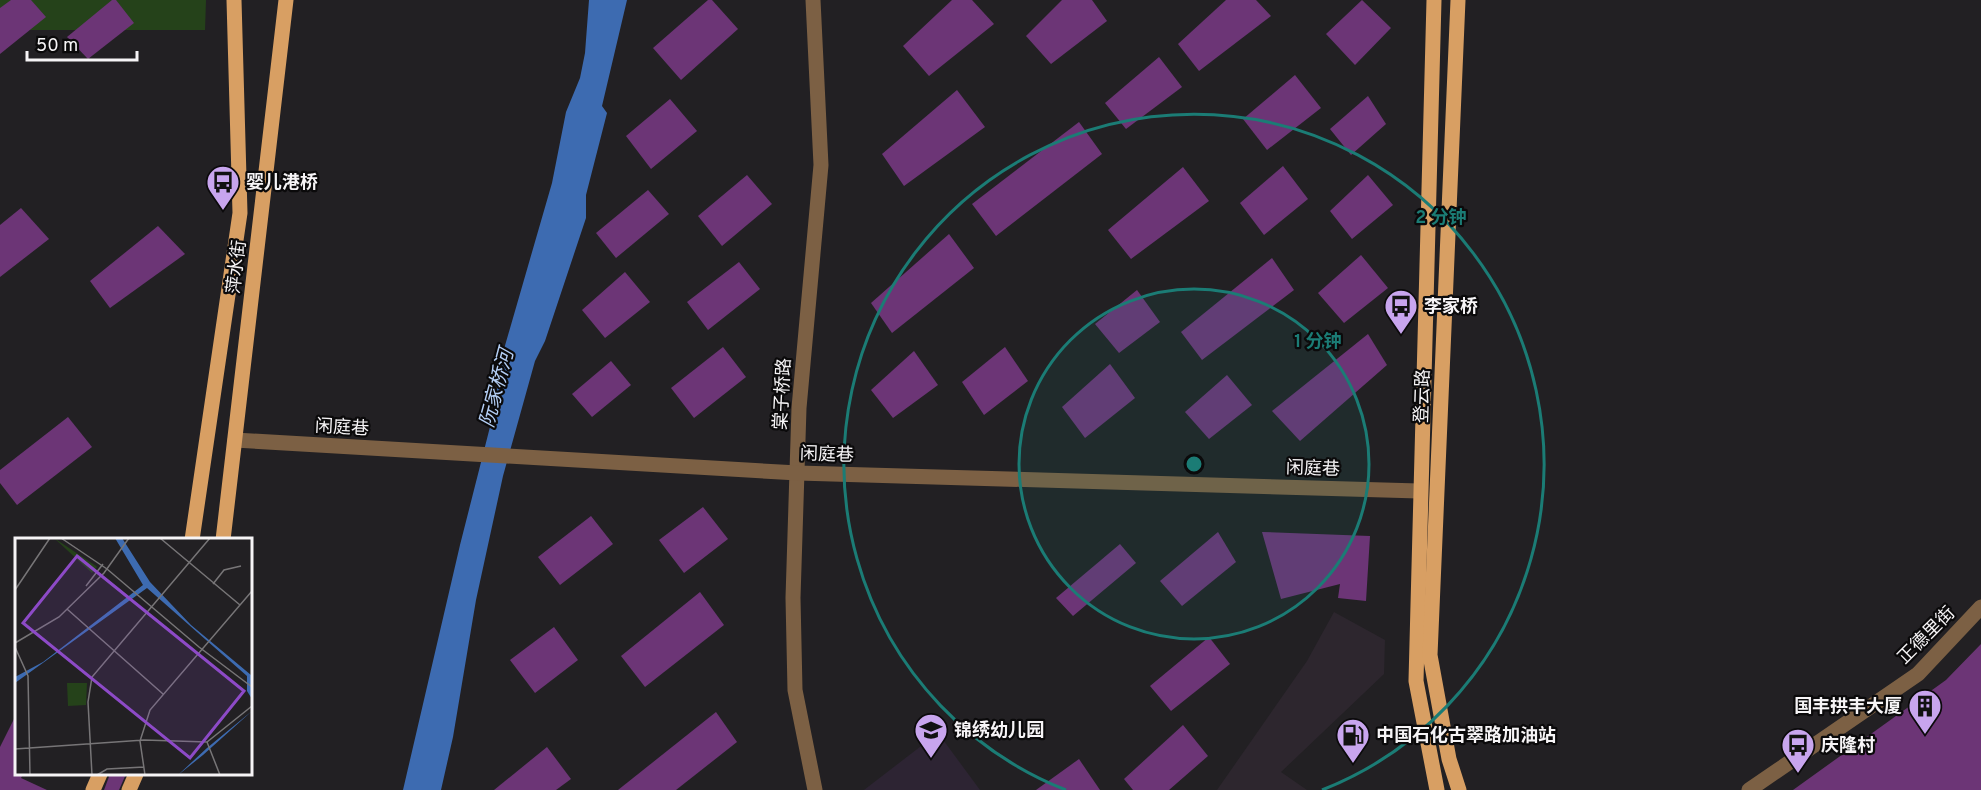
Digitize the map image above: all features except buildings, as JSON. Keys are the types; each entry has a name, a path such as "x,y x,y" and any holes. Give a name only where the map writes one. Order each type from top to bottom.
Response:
{"main road":[{"name":"萍水街","path":"192,538 240,213 234,0"},
{"name":"萍水街","path":"223,538 286,0"},
{"name":"登云路","path":"1434,0 1419,491 1416,681 1437,790"},
{"name":"登云路","path":"1458,0 1430,656 1449,759 1460,790"},
{"path":"93,790 100,775"},
{"path":"129,790 136,775"}],"street":[{"name":"棠子桥路","path":"813,0 821,165 799,408 793,598 795,690 815,790"},
{"name":"闲庭巷","path":"235,440 798,473 1419,491"},
{"name":"正德里街","path":"1749,790 1918,674 1981,607"}],"shaded area":[{"path":"1334,612 1385,640 1384,674 1281,772 1307,790 1217,790 1307,661"},
{"name":"锦绣幼儿园","path":"938,733 980,790 864,790"}],"green space":[{"path":"0,0 206,0 205,30 0,30"}],"water":[{"path":"589,0 627,0 602,106 607,113 586,195 586,218 545,341 535,361 503,476 476,600 453,737 441,790 403,790 492,419 504,349 552,183 566,112 580,78 585,53"}],"place":[{"name":"婴儿港桥","path":"223,211"},
{"name":"李家桥","path":"1401,335"},
{"name":"国丰·拱丰大厦","path":"1925,735"},
{"name":"锦绣幼儿园","path":"931,759"},
{"name":"中国石化古翠路加油站","path":"1353,764"},
{"name":"庆隆村","path":"1798,774"}],"water label":[{"name":"阮家桥河","path":"496,388"}]}
